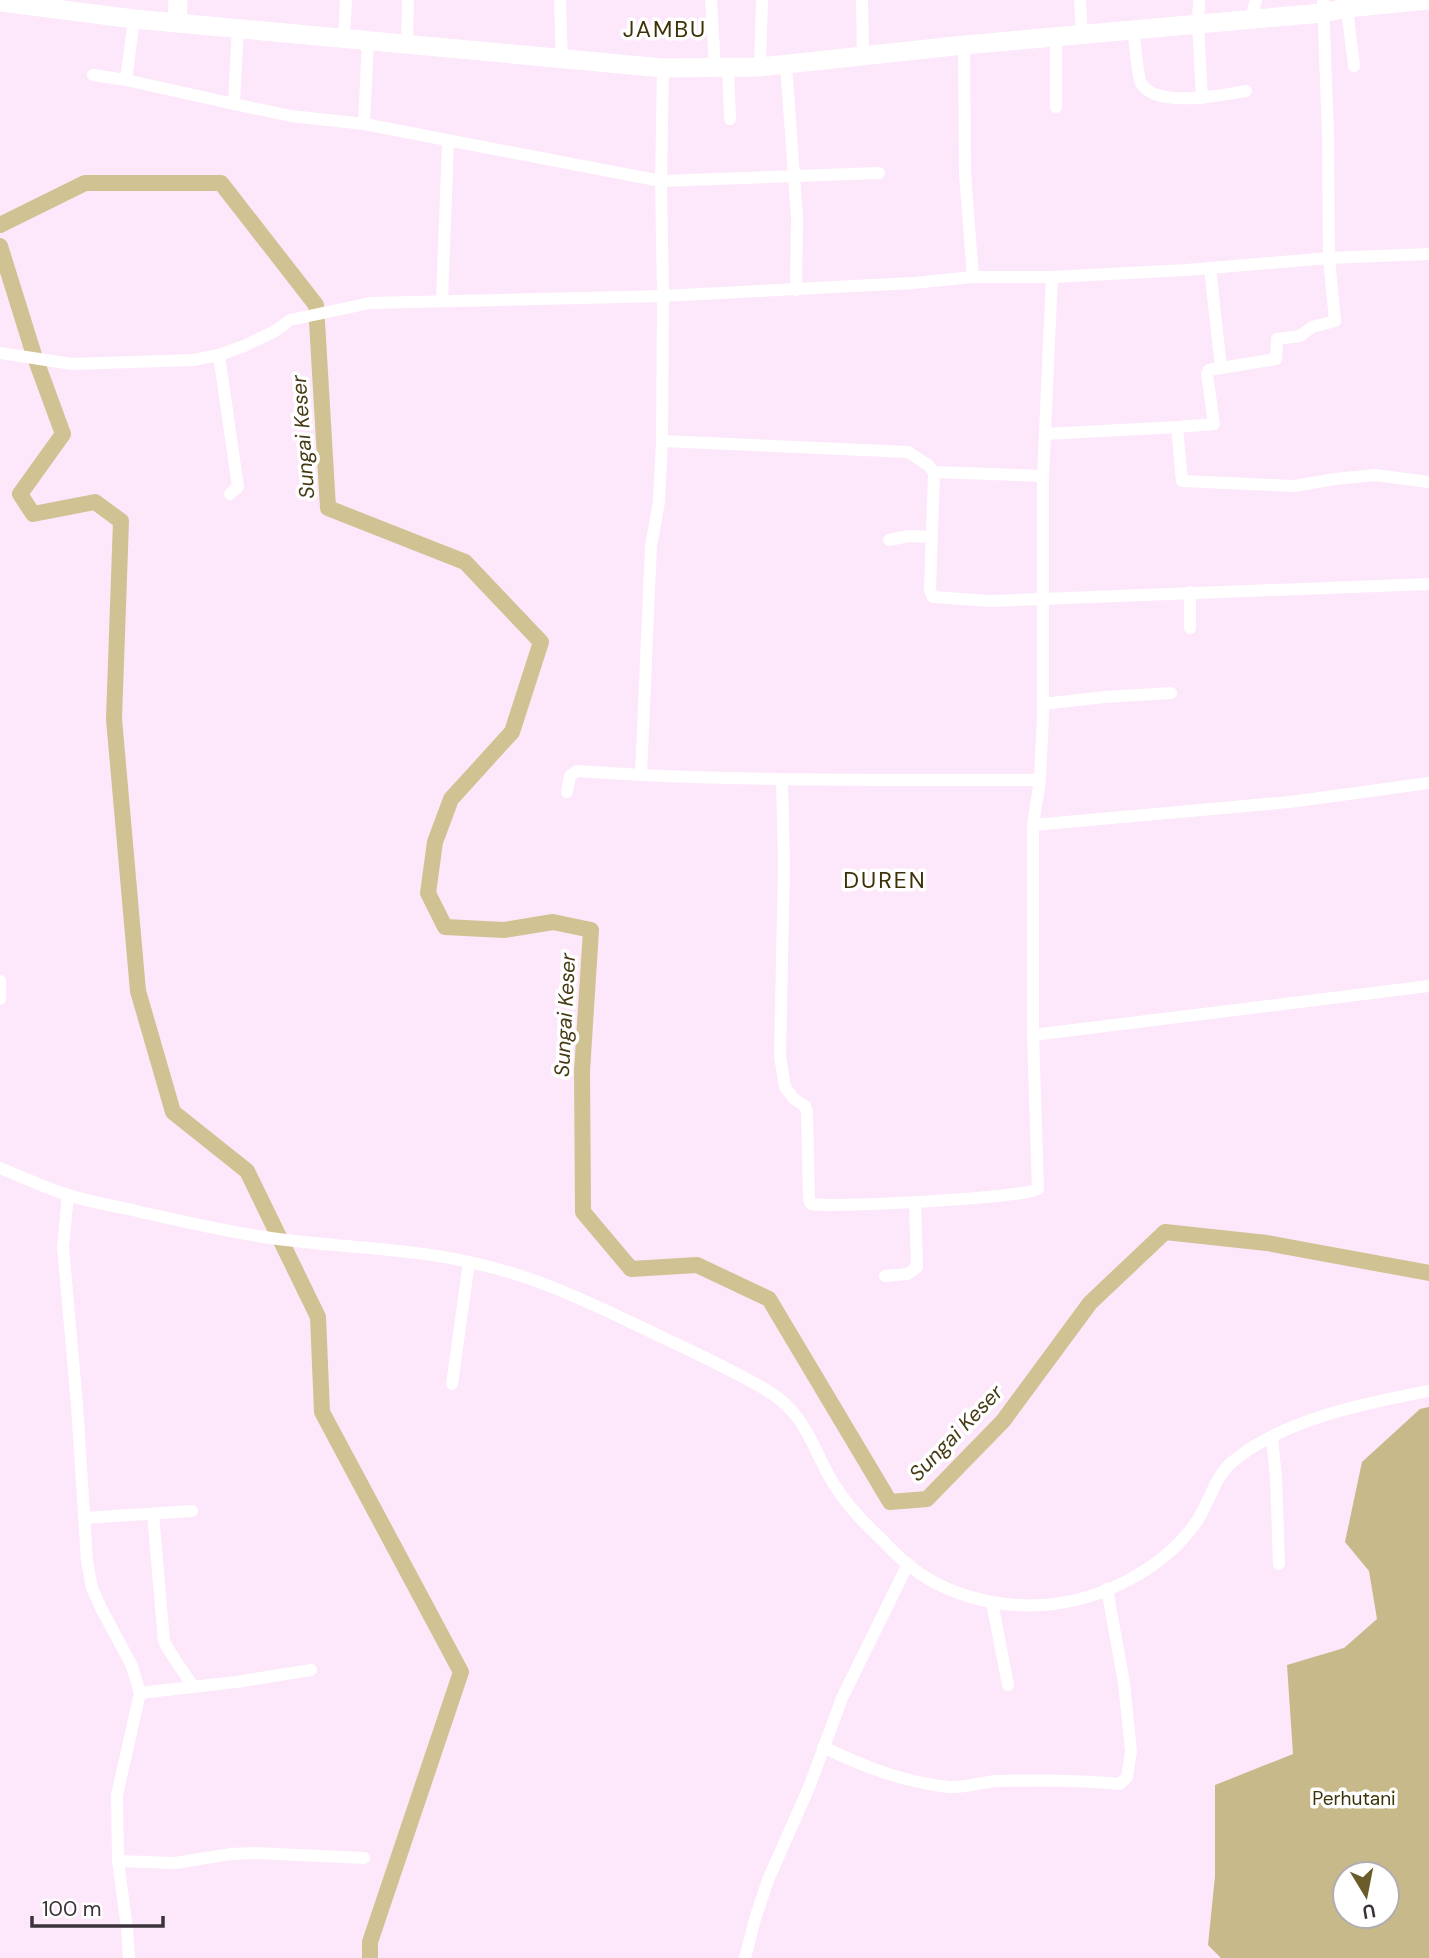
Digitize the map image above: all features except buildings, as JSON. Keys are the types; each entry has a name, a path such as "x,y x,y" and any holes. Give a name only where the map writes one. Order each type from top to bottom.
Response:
{"highway":[{"path":"0,2 134,19 177,9 238,28 562,60 663,68 721,68 786,65 863,55 1198,23 1254,9 1323,6 1347,8 1429,0"}],"street":[{"path":"344,39 346,0"},
{"path":"407,44 408,0"},
{"path":"560,0 562,60"},
{"path":"710,0 730,119"},
{"path":"760,67 762,0"},
{"path":"862,0 863,55"},
{"path":"1080,0 1082,34"},
{"path":"1199,0 1202,98"},
{"path":"1045,434 1214,424 1207,372 1276,359 1277,339 1300,335 1312,327 1335,323 1329,258 1323,6"},
{"path":"1347,8 1354,66"},
{"path":"126,80 134,19"},
{"path":"234,104 238,28"},
{"path":"1133,29 1141,82 1149,90 1164,96 1202,98 1246,91"},
{"path":"1056,36 1056,107"},
{"path":"364,124 368,41"},
{"path":"964,45 965,173 973,277"},
{"path":"786,65 797,217 796,290"},
{"path":"641,775 651,546 659,502 662,441 663,68"},
{"path":"93,75 291,116 364,124 661,181 879,173"},
{"path":"442,301 448,141"},
{"path":"0,354 72,364 193,359 219,355 259,340 290,320 370,303 796,290 973,277 1052,277 1429,254"},
{"path":"1210,268 1221,368"},
{"path":"782,780 784,864 780,1056 785,1087 788,1093 805,1106 807,1112 809,1200 816,1205 915,1202 1032,1193 1038,1189 1033,1035 1033,825 1040,780 1043,704 1044,476 1052,277"},
{"path":"219,355 238,487 230,494"},
{"path":"1177,427 1182,481 1294,486 1345,477 1376,475 1429,482"},
{"path":"662,441 908,452 934,472 930,537 930,590 933,597 990,601 1429,584"},
{"path":"934,472 1044,476"},
{"path":"889,540 909,536 930,537"},
{"path":"1190,592 1191,628"},
{"path":"1043,704 1171,693"},
{"path":"567,792 570,776 577,771 782,780 1040,780"},
{"path":"1033,825 1290,802 1429,783"},
{"path":"0,981 0,999"},
{"path":"1033,1035 1429,986"},
{"path":"0,1168 68,1195 222,1230 275,1239 396,1249 469,1262 515,1274 579,1297 704,1356 789,1406 812,1438 832,1482 858,1517 908,1564 961,1595 992,1602 1039,1605 1088,1597 1133,1577 1169,1552 1199,1518 1228,1466 1272,1437 1312,1419 1378,1401 1429,1391"},
{"path":"68,1195 63,1247 87,1561 92,1588 100,1608 132,1666 140,1693 117,1795 118,1861 128,1928 129,1958"},
{"path":"885,1276 908,1274 917,1267 915,1202"},
{"path":"452,1384 469,1262"},
{"path":"1272,1437 1279,1564"},
{"path":"84,1518 192,1511"},
{"path":"153,1514 164,1641 193,1687"},
{"path":"745,1958 768,1880 810,1785 842,1698 908,1564"},
{"path":"822,1748 875,1772 913,1782 952,1787 997,1782 1120,1784 1125,1781 1131,1751 1124,1683 1107,1589"},
{"path":"992,1602 1008,1685"},
{"path":"140,1693 311,1670"},
{"path":"118,1861 166,1864 255,1853 364,1858"}],"green space":[{"name":"Perhutani","path":"1429,1407 1429,1958 1221,1958 1208,1945 1215,1876 1215,1785 1293,1754 1287,1665 1344,1648 1377,1619 1369,1571 1345,1542 1362,1462 1420,1409"}],"waterway":[{"name":"Sungai Keser","path":"0,225 85,183 221,183 316,305 328,508 465,562 541,642 512,732 451,799 435,842 428,893 445,927 504,930 553,922 591,930 582,1071 583,1212 631,1269 697,1265 769,1299 890,1502 927,1499 1003,1421 1090,1303 1165,1232 1267,1243 1429,1273"},
{"path":"0,246 34,355 63,434 20,494 33,514 95,502 121,521 114,719 138,991 173,1112 247,1171 318,1317 322,1412 461,1672 370,1942 370,1958"}],"district":[{"name":"JAMBU","path":"665,29"},
{"name":"DUREN","path":"885,880"}]}
